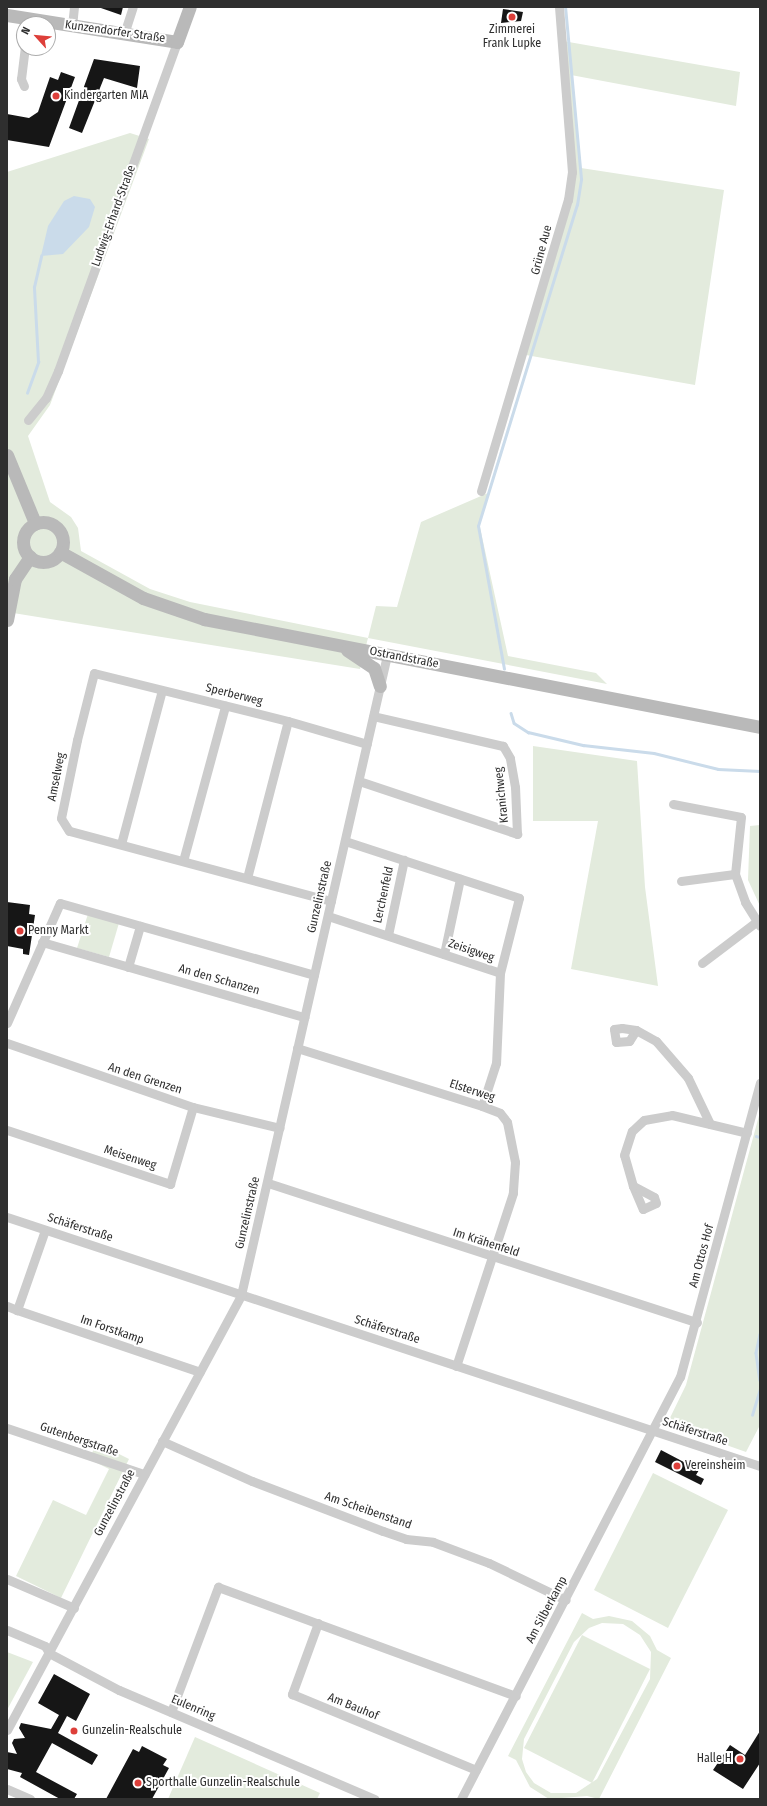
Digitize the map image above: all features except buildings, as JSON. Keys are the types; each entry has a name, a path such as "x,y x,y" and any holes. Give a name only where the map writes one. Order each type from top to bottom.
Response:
{"main road":[{"name":"Ludwig-Erhard-Straße","path":"178,42 190,7"},
{"name":"Kunzendorfer Straße","path":"56,25 178,42"},
{"path":"7,455 35,523"},
{"path":"47,522 58,528 63,539 60,552 47,562 30,557 23,541 28,529 35,523 47,522"},
{"name":"Ostrandstraße","path":"60,552 130,592 170,609 340,646 760,726"},
{"path":"7,620 9,593 18,573 30,557"},
{"path":"340,646 374,668 380,686"}],"street":[{"path":"72,26 74,7"},
{"path":"124,34 133,7"},
{"name":"Grüne Aue","path":"481,491 546,283 568,200 572,172 559,7"},
{"name":"Ludwig-Erhard-Straße","path":"28,420 46,398 58,371 178,42"},
{"path":"24,56 21,79 24,86"},
{"name":"Gunzelinstraße","path":"7,1730 242,1295 387,655"},
{"name":"Sperberweg","path":"94,673 288,721 367,744"},
{"name":"Amselweg","path":"94,673 61,818 68,831 331,901"},
{"path":"121,844 162,690"},
{"path":"183,861 225,706"},
{"name":"Kranichweg","path":"359,781 517,834 515,787 510,758 503,746 373,716"},
{"path":"247,878 288,721"},
{"path":"673,804 740,817 735,874 758,924 702,963"},
{"name":"Lerchenfeld","path":"345,841 519,898 500,974"},
{"name":"Lerchenfeld","path":"388,935 404,860"},
{"path":"680,881 735,874"},
{"path":"444,954 460,879"},
{"path":"7,1023 60,903 314,976"},
{"name":"Zeisigweg","path":"328,916 500,974 496,1063 482,1106"},
{"path":"128,966 140,926"},
{"name":"An den Schanzen","path":"42,942 304,1017"},
{"path":"636,1030 670,1053 688,1078 710,1124"},
{"name":"An den Grenzen","path":"7,1043 192,1107 280,1128"},
{"name":"Elsterweg","path":"298,1048 482,1106 500,1113 507,1122 515,1162 512,1193 456,1366"},
{"name":"Am Ottos Hof","path":"655,1431 680,1376 697,1322 760,1083"},
{"name":"Meisenweg","path":"7,1130 170,1184 192,1107"},
{"path":"633,1186 624,1155 626,1143 644,1120 664,1114 747,1133"},
{"name":"Im Krähenfeld","path":"268,1183 492,1258 697,1322"},
{"name":"Schäferstraße","path":"7,1216 45,1230 760,1466"},
{"path":"17,1310 45,1230"},
{"name":"Im Forstkamp","path":"7,1306 200,1372"},
{"name":"Gutenbergstraße","path":"7,1428 144,1474"},
{"name":"Am Silberkamp","path":"462,1799 655,1431"},
{"name":"Am Scheibenstand","path":"162,1441 252,1481 383,1531 433,1542 489,1563 566,1600"},
{"path":"7,1579 74,1608"},
{"path":"171,1712 218,1587 516,1696"},
{"name":"Am Bauhof","path":"318,1623 292,1694 476,1770"},
{"name":"Eulenring","path":"7,1630 45,1646 49,1653 171,1712 375,1799"},
{"path":"7,1789 30,1799"}],"shaded area":[{"path":"563,41 740,72 736,106 571,75 581,168 724,190 695,385 526,355 572,196"},
{"path":"130,133 149,139 50,405 28,436 50,502 71,517 78,528 81,551 150,589 190,602 368,638 360,669 7,612 7,172"},
{"path":"488,493 479,523 508,656 596,673 607,684 368,638 376,606 397,607 421,522"},
{"path":"533,746 637,761 645,887 658,986 571,969 598,821 533,821"},
{"path":"760,825 760,906 748,880 750,826"},
{"path":"88,914 119,923 109,957 77,948"},
{"path":"760,1112 760,1425 746,1452 667,1424 686,1385"},
{"path":"97,1443 129,1459 61,1598 16,1576 53,1500 86,1515 109,1469 89,1459"},
{"path":"653,1473 728,1510 668,1628 594,1590"},
{"path":"582,1613 593,1619 609,1616 632,1621 650,1636 657,1650 671,1658 599,1799 587,1796 549,1799 530,1787 516,1760 508,1756","holes":["602,1623 623,1624 640,1635 651,1652 650,1679 597,1779 576,1793 551,1793 534,1783 526,1772 522,1759 524,1739 574,1642 589,1628"]},
{"path":"582,1635 650,1669 592,1783 524,1748"},
{"path":"7,1652 33,1662 7,1710"},
{"path":"195,1737 320,1793 317,1799 168,1799"}],"water":[{"path":"74,196 90,199 95,207 89,227 63,254 41,256 48,226 64,201"}],"waterway":[{"path":"504,669 478,526 577,205 581,179 565,7"},
{"path":"27,393 38,362 34,287 41,256"},
{"path":"511,713 514,723 528,732 583,745 654,753 718,769 760,771"},
{"path":"756,1136 760,1137"},
{"path":"760,1334 756,1353 760,1380"},
{"path":"752,1415 760,1389"}],"place":[{"name":"Zimmerei Frank Lupke","path":"512,17"},
{"name":"Kindergarten MIA","path":"56,96"},
{"name":"Penny Markt","path":"20,931"},
{"name":"Vereinsheim","path":"677,1466"},
{"name":"Gunzelin-Realschule","path":"74,1731"},
{"name":"Halle H","path":"740,1759"},
{"name":"Sporthalle Gunzelin-Realschule","path":"138,1783"}]}
